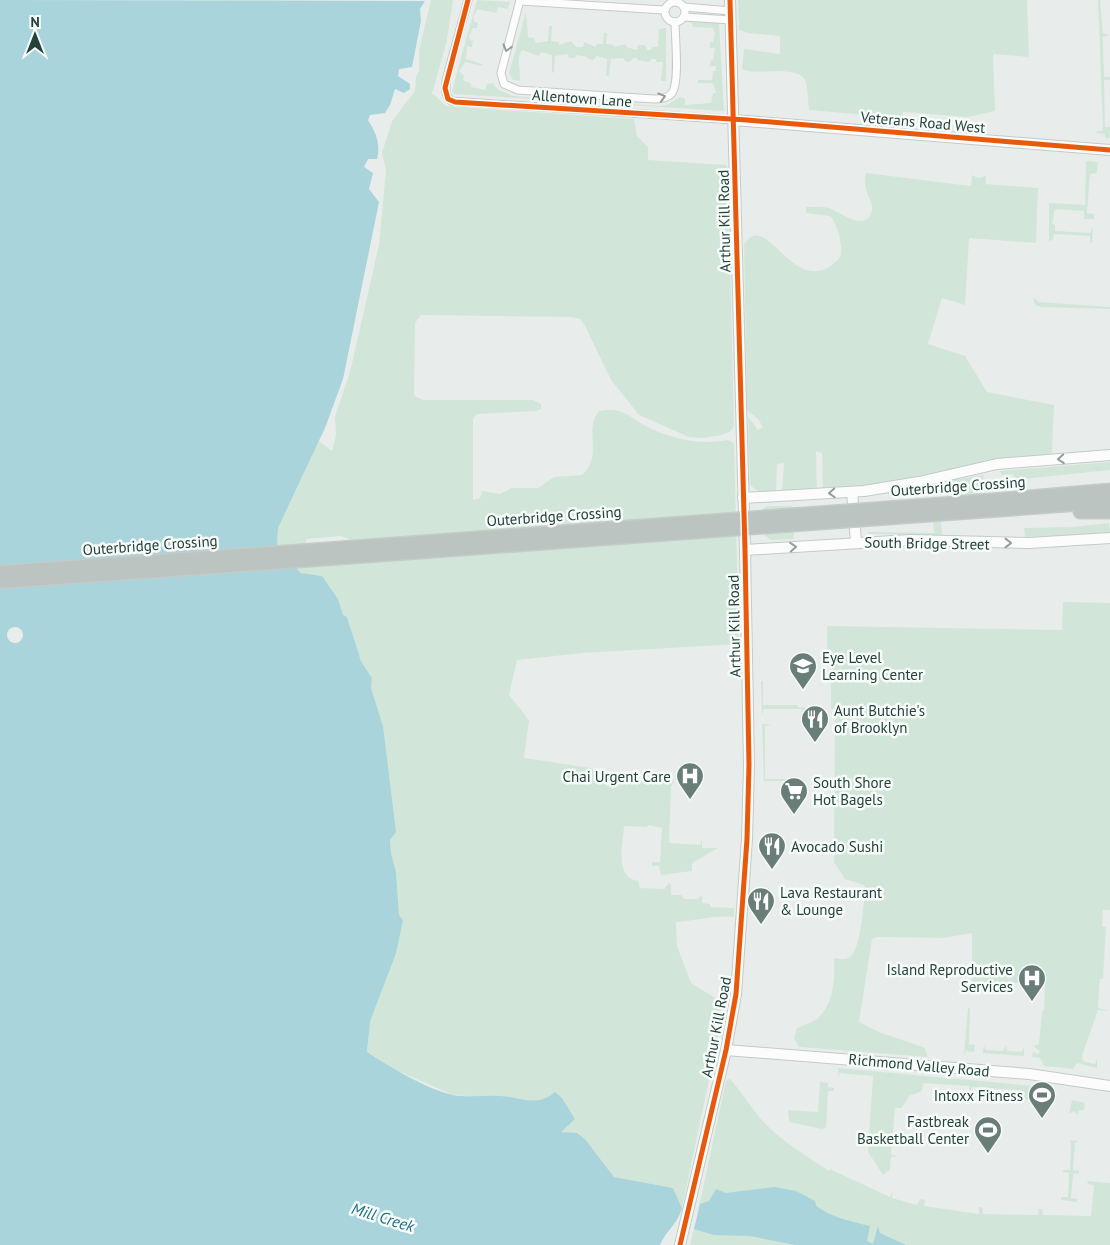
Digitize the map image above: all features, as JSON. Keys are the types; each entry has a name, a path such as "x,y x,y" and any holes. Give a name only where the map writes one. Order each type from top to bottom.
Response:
{"highway":[{"path":"1065,494 1110,485"},
{"name":"Outerbridge Crossing","path":"4,577 956,508 1110,490"},
{"name":"Outerbridge Crossing","path":"956,508 997,510 1110,502"},
{"path":"997,510 1110,512"}],"street":[{"name":"Allentown Lane","path":"468,0 446,80 448,99 455,102 734,120"},
{"name":"Arthur Kill Road","path":"681,1240 726,1050 740,959 747,839 749,765 745,550 730,0"},
{"path":"664,10 607,3 520,1 501,77 510,88 518,90 654,99 666,97 672,92 675,82 675,22 684,12 712,10 731,16"},
{"path":"675,22 667,19 664,10 667,4 674,1 684,12 731,16"},
{"name":"Veterans Road West","path":"734,120 1110,150"},
{"path":"743,498 852,492 919,482 991,465 1110,455"},
{"path":"852,492 856,542"},
{"name":"South Bridge Street","path":"745,550 910,540 1029,544 1110,538"},
{"name":"Richmond Valley Road","path":"726,1050 1029,1074 1110,1086"}],"green space":[{"path":"431,0 453,0 447,40 432,94 445,105 634,119 637,136 648,147 648,160 726,165 728,169 734,426 731,431 722,435 703,438 689,437 639,415 611,380 580,319 571,317 421,315 415,323 414,394 416,397 424,400 533,400 541,404 541,409 536,411 477,414 473,419 473,500 480,498 482,491 500,494 512,488 538,488 554,477 582,475 592,459 593,426 599,411 616,410 622,412 652,429 680,439 699,442 728,440 734,443 739,644 583,653 517,660 509,695 529,720 524,758 591,768 607,786 620,781 674,781 671,787 669,843 700,845 702,838 702,848 718,848 692,863 692,871 661,875 659,866 652,866 652,862 660,862 662,828 648,825 647,827 624,826 623,867 630,878 638,881 640,888 664,889 669,883 671,885 671,895 681,895 685,899 697,899 702,895 702,903 710,904 710,907 734,908 734,917 676,922 677,946 691,983 725,1004 682,1208 673,1188 614,1177 585,1139 560,1133 546,1099 536,1101 453,1095 396,1070 367,1052 370,1022 382,991 399,915 396,872 391,853 383,726 371,688 372,678 361,661 347,617 343,615 338,599 322,576 301,573 277,548 278,528 319,441 332,451 336,435 335,416 350,372 379,245 386,171 382,153 392,121 415,91 416,77 419,70 419,50","holes":["341,536 357,542 306,554 306,539"]},
{"path":"477,0 510,2 508,9 498,7 496,13 477,9 473,18 478,23 477,28 473,28 469,36 470,40 473,41 472,47 467,46 466,59 482,64 482,66 465,62 459,71 464,76 463,80 471,84 471,87 485,90 487,84 493,83 497,89 513,96 659,106 667,105 680,97 685,99 685,105 711,103 713,93 716,93 713,83 698,83 698,80 712,80 713,71 716,71 716,66 710,66 715,48 710,48 710,42 713,42 715,33 713,28 693,27 692,23 688,22 719,23 724,111 454,94 452,91"},
{"path":"738,0 1027,0 1029,57 993,54 995,111 968,117 903,112 902,118 809,110 806,82 802,76 787,72 757,72 742,69 744,49 780,54 780,36 748,33 739,30"},
{"path":"1098,0 1100,0 1103,33 1109,35 1103,37 1104,77 1110,77 1110,80 1104,80 1105,127 1110,127 1110,138 1105,138 1105,134 1096,133 1097,131 1103,131"},
{"path":"526,12 528,37 534,38 536,43 548,41 549,26 552,26 551,41 559,42 559,45 571,41 576,47 583,47 584,42 596,47 596,44 603,44 604,33 607,33 606,44 614,45 614,47 626,44 626,47 637,50 638,45 645,45 647,50 651,50 652,47 658,47 659,29 666,28 666,81 661,81 663,62 656,62 656,59 652,59 649,62 633,58 630,62 625,61 623,58 611,59 609,76 606,76 607,59 597,56 593,60 577,55 575,58 569,58 568,54 555,56 554,73 552,72 552,55 541,52 539,56 522,50 519,60 520,81 513,80 509,73"},
{"path":"1086,161 1098,162 1097,173 1090,174 1087,213 1094,214 1094,219 1084,219 1084,211 1055,209 1052,223 1055,225 1055,231 1090,233 1093,227 1092,243 1090,242 1090,236 1054,234 1053,240 1049,241 1049,203 1085,205"},
{"path":"866,173 971,186 972,175 978,178 986,176 986,184 1038,188 1036,243 969,238 965,305 942,298 928,344 965,356 987,392 1054,405 1052,452 1050,456 885,485 823,491 822,453 816,451 817,491 782,494 784,463 777,464 776,493 759,492 750,485 748,416 758,430 763,427 758,419 747,410 744,244 753,236 761,236 802,268 815,271 829,267 841,255 839,233 830,216 806,213 806,207 826,207 846,217 859,221 865,220 869,217 872,210 865,186"},
{"path":"1033,297 1039,302 1110,307 1110,309 1042,307 1035,305"},
{"path":"1110,462 1110,470 1014,480 1013,474 1002,475 1000,471"},
{"path":"983,475 987,491 973,496 956,498 955,494 946,495 945,483 947,481"},
{"path":"767,506 792,506 794,539 771,540 762,533 761,510"},
{"path":"933,520 941,520 942,535 868,534 868,532 934,533"},
{"path":"1109,523 1110,533 1025,537 1024,528 1073,527"},
{"path":"1063,602 1110,603 1110,910 1103,910 1102,927 1106,927 1103,979 1100,979 1098,1008 1110,1011 1098,1010 1082,1056 1083,1061 1095,1064 1097,1059 1097,1068 1077,1063 1073,1069 1044,1066 1040,1058 1032,1057 1033,1052 1038,1054 1040,1051 1033,1046 1039,1044 1042,1012 1044,1010 1045,983 972,983 972,933 943,938 877,937 872,939 859,1022 879,1032 925,1048 928,1057 799,1047 794,1038 797,1028 811,1023 818,1018 830,998 834,982 834,958 846,959 850,957 857,945 865,888 864,885 845,879 834,862 835,709 831,709 831,655 823,653 823,650 827,650 827,626 1062,630"},
{"path":"761,681 763,681 763,705 798,705 798,707 810,708 810,712 802,712 802,709 764,709 762,715"},
{"path":"762,724 772,725 765,726 765,779 803,779 803,781 764,781"},
{"path":"968,1008 970,1009 969,1044 975,1045 974,1052 966,1051 964,1056"},
{"path":"984,1044 985,1050 1003,1051 1006,1045 1007,1051 1022,1052 1024,1046 1024,1056 983,1053"},
{"path":"838,1068 1055,1088 1052,1101 1020,1099 1018,1090 972,1087 970,1093 969,1086 923,1083 922,1091 909,1096 902,1108 895,1108 891,1154 897,1157 891,1157 890,1169 883,1175 868,1152 873,1076 839,1073 838,1079"},
{"path":"729,1079 767,1126 802,1153 829,1171 830,1169 890,1197 893,1191 892,1198 917,1205 920,1199 925,1200 924,1206 979,1214 979,1207 982,1207 983,1214 1038,1215 1039,1209 1042,1209 1043,1215 1091,1216 1094,1185 1088,1184 1087,1181 1110,1183 1110,1245 876,1245 698,1211 726,1081"},
{"path":"820,1082 828,1083 828,1087 834,1088 834,1091 828,1091 826,1127 822,1129 789,1122 788,1110 818,1112"},
{"path":"1072,1100 1085,1103 1084,1110 1078,1111 1078,1115 1074,1111 1069,1114"},
{"path":"1069,1140 1078,1141 1075,1143 1073,1170 1079,1171 1079,1173 1073,1174 1071,1198 1078,1199 1076,1202 1061,1200 1061,1197 1068,1197 1069,1173 1063,1172 1063,1170 1070,1170 1071,1142"},
{"path":"695,1225 743,1231 795,1245 690,1245"}],"water":[{"name":"Mill Creek","path":"0,0 425,1 420,9 421,21 412,67 399,69 398,76 410,84 410,89 404,93 395,89 390,105 385,113 370,115 368,120 377,139 378,154 377,159 368,159 364,167 373,173 369,189 379,202 343,379 325,428 278,528 277,548 301,573 322,576 338,599 343,615 347,617 361,661 372,678 371,688 383,726 396,832 390,840 391,853 396,872 399,915 403,920 396,953 370,1022 367,1052 421,1083 453,1095 500,1096 535,1101 548,1097 555,1092 562,1098 575,1119 561,1132 577,1133 585,1139 614,1177 673,1188 682,1208 678,1218 660,1245 0,1245"},
{"path":"775,1187 796,1191 815,1201 816,1206 828,1213 842,1219 870,1226 867,1241 873,1244 878,1226 880,1233 906,1245 795,1245 750,1236 714,1235 694,1229 700,1204 709,1201 716,1189 726,1193"}],"pier":[{"path":"12,627 18,627 23,632 21,641 12,643 7,638 7,632"}],"cycle path":[{"path":"468,0 445,88 448,99 455,102 747,120 1110,150"},
{"path":"680,1245 726,1050 736,994 747,839 749,765 745,550 730,0"}],"place":[{"name":"Eye Level Learning Center","path":"803,690"},
{"name":"Aunt Butchie's of Brooklyn","path":"815,743"},
{"name":"Chai Urgent Care","path":"690,800"},
{"name":"South Shore Hot Bagels","path":"794,815"},
{"name":"Avocado Sushi","path":"772,870"},
{"name":"Lava Restaurant & Lounge","path":"761,925"},
{"name":"Island Reproductive Services","path":"1032,1002"},
{"name":"Intoxx Fitness","path":"1042,1119"},
{"name":"Fastbreak Basketball Center","path":"988,1154"}]}
